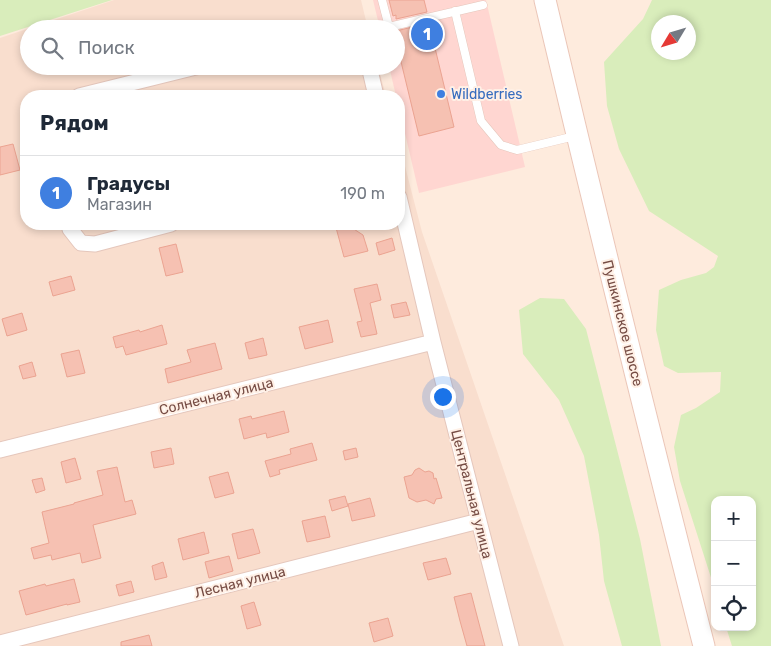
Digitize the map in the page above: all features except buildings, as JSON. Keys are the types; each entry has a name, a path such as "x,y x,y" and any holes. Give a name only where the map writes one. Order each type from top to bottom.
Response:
{"main road":[{"name":"Пушкинское шоссе","path":"545,0 652,443 704,646"}],"street":[{"path":"103,90 164,75"},
{"path":"371,75 375,90"},
{"name":"Центральная улица","path":"405,223 433,342 480,521 510,646"},
{"path":"71,230 81,243 95,244 148,230"},
{"name":"Солнечная улица","path":"0,450 433,342"},
{"name":"Лесная улица","path":"0,643 480,521"}],"lane":[{"path":"382,0 383,20"},
{"path":"405,23 483,4"},
{"path":"455,11 481,121 501,145 517,150 577,136"}],"shaded area":[{"path":"114,0 361,0 366,20 54,20"},
{"path":"373,0 486,0 525,167 419,193 405,134 405,90 395,90 391,75 405,75 405,20 378,20"},
{"path":"20,31 20,75 380,75 384,90 20,90 20,230 405,230 405,166 422,232 564,646 0,646 0,38"}],"green space":[{"path":"0,0 112,0 50,20 20,20 20,30 0,36"},
{"path":"652,0 771,0 771,646 732,646 727,631 756,631 756,496 711,496 711,578 680,481 674,447 681,415 696,408 720,392 721,372 678,373 664,366 656,330 659,290 681,280 706,273 714,267 718,256 649,211 619,149 607,106 604,62 643,19"},
{"path":"540,298 564,299 586,329 640,539 661,646 622,646 604,581 599,535 584,456 559,400 523,354 519,310"}],"place":[{"name":"Градусы","path":"427,34"},
{"name":"Wildberries","path":"441,94"}]}
